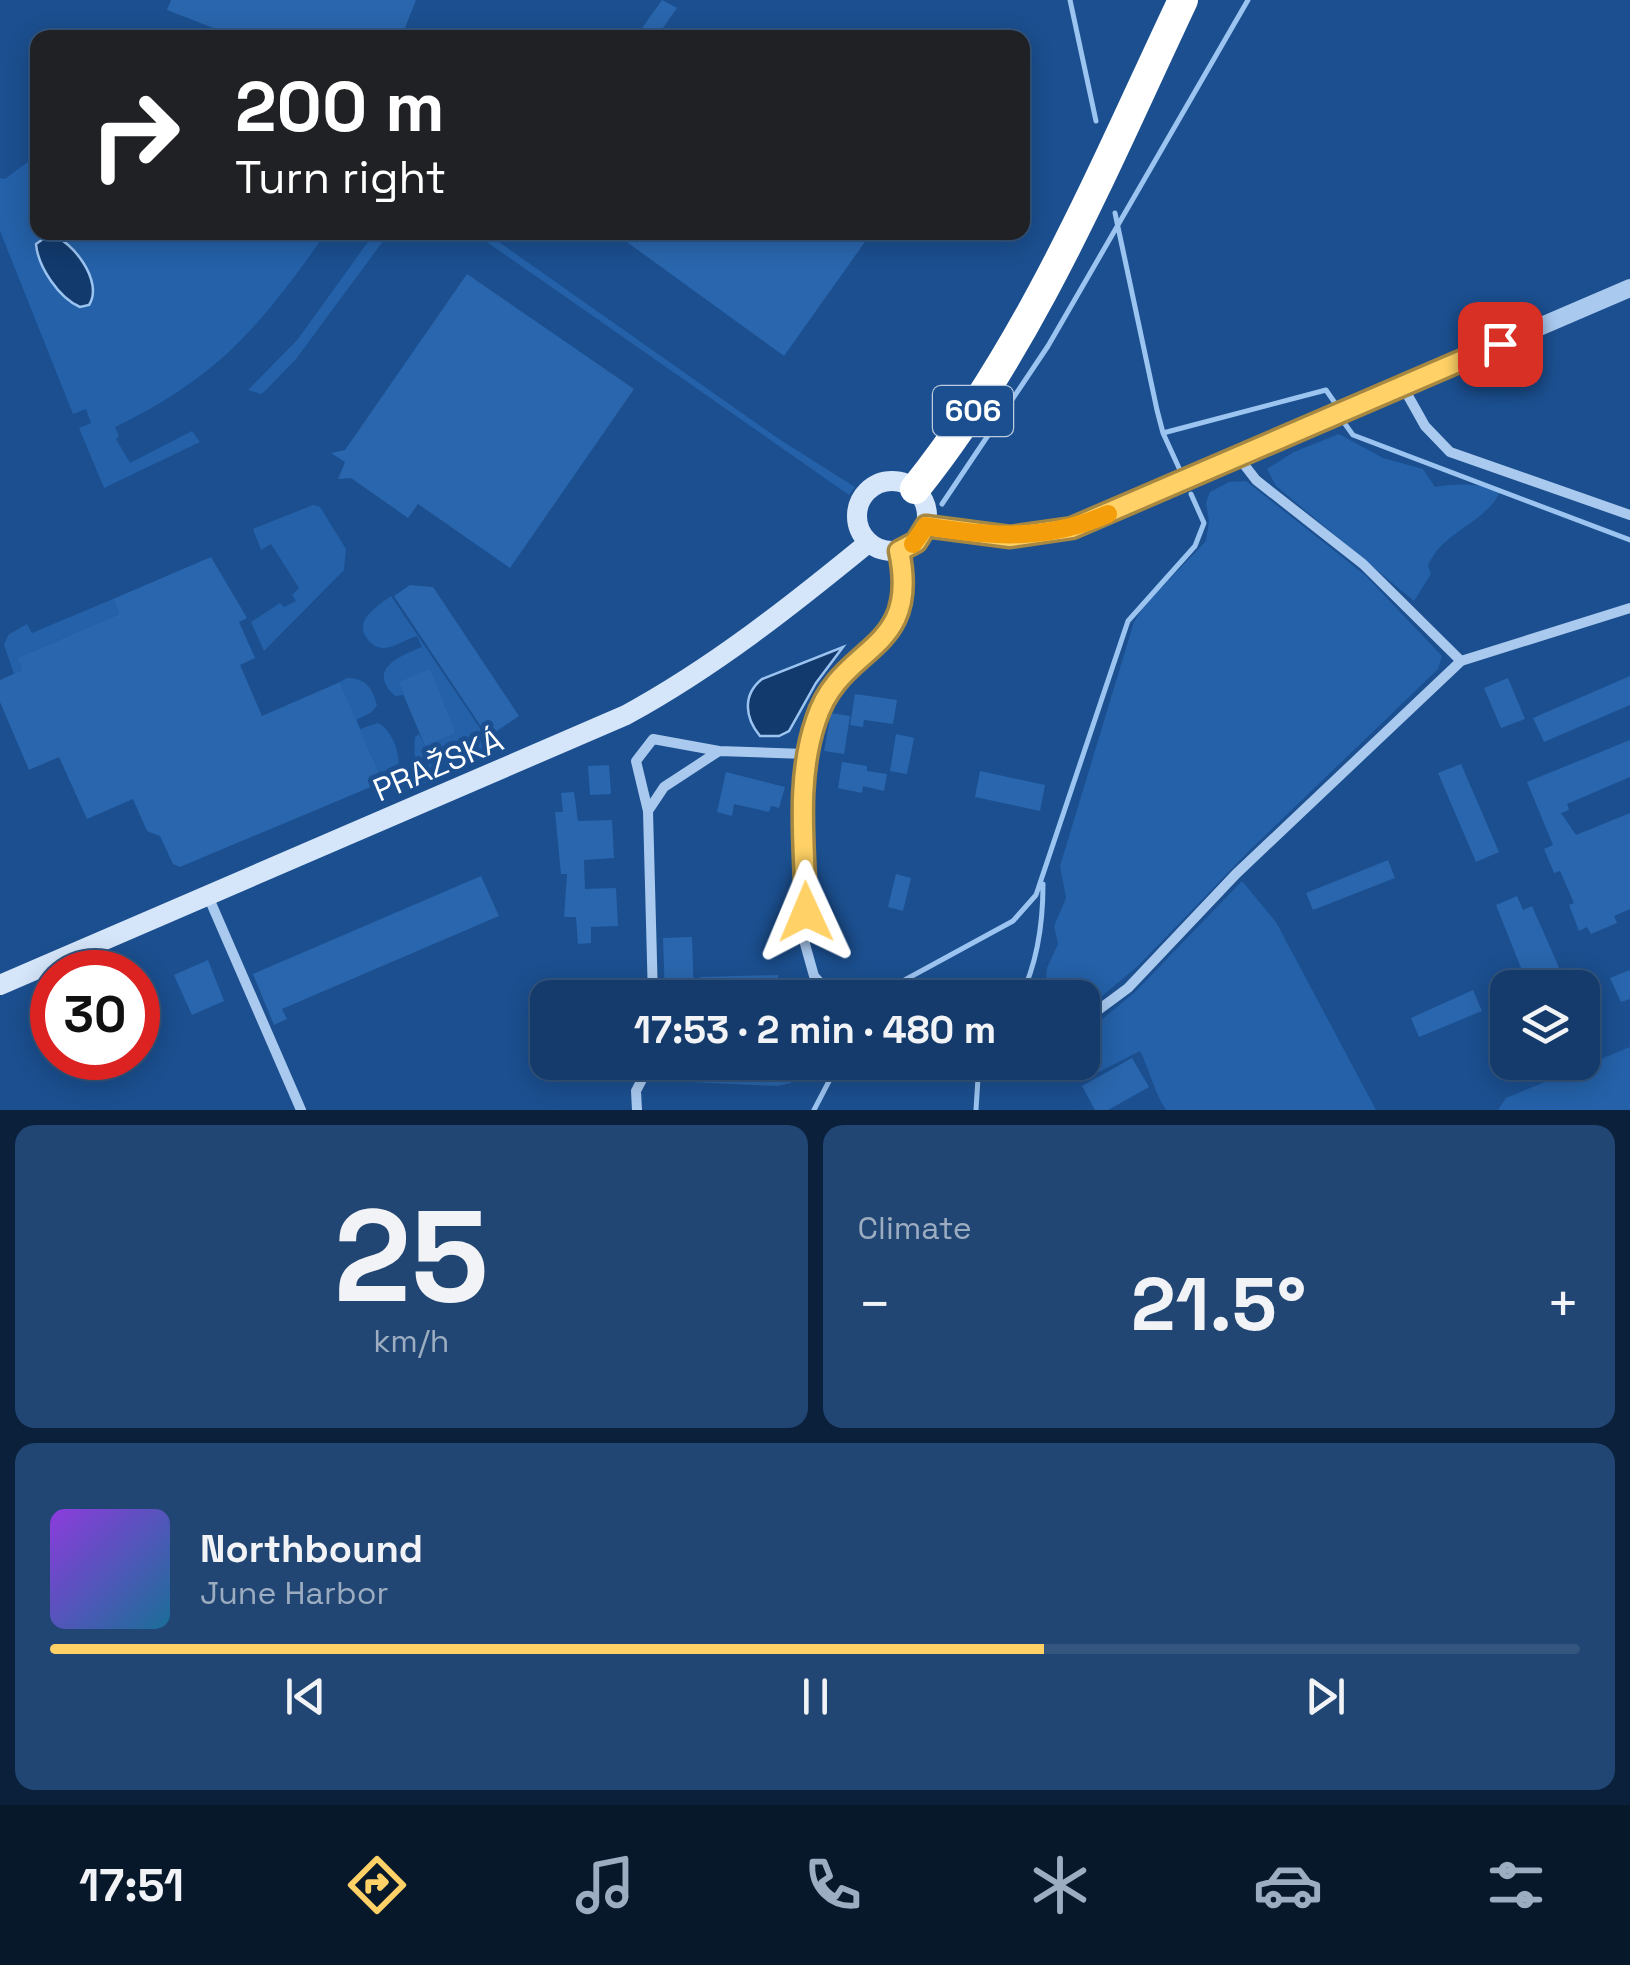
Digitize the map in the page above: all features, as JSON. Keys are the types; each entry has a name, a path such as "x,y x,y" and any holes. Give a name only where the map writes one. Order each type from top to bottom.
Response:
{"highway":[{"path":"1112,151 1168,0"},
{"name":"606","path":"915,489 988,388 1024,329 1074,235 1182,0"},
{"name":"606","path":"1112,151 1157,85 1200,0"}],"main road":[{"path":"895,481 915,489 926,506 926,526 916,542 899,551 878,549 868,543 856,520 860,501 866,492 895,481"},
{"name":"PRAŽSKÁ","path":"0,985 626,715 736,648 868,543"}],"street":[{"path":"926,526 1010,537 1056,532 1088,522 1630,288"},
{"path":"1402,385 1425,426 1450,452 1630,515"},
{"path":"1239,458 1256,480 1363,564 1461,661"},
{"path":"818,980 805,944 805,754 818,712 834,684 895,622 904,595 899,551"},
{"path":"1100,1009 1128,988 1236,874 1461,661 1630,608"},
{"path":"653,980 648,812 636,760 653,738 720,751 805,754"},
{"path":"648,812 664,786 720,751"},
{"path":"208,896 301,1110"},
{"path":"637,1110 636,1091 642,1080"}],"shaded area":[{"path":"30,160 30,240 321,240 258,322 211,368 152,408 115,427 119,436 116,439 130,463 192,431 200,442 104,488 79,428 91,423 86,409 73,414 0,231 0,178 5,179"},
{"path":"42,240 62,240 76,253 92,285 89,305 80,307 72,303 57,289 45,272 36,244"},
{"path":"369,240 384,240 296,359 261,394 248,390 298,339"},
{"path":"484,240 496,240 779,439 855,487 849,495"},
{"path":"1339,434 1383,458 1423,469 1435,487 1468,485 1500,492 1484,512 1434,554 1428,566 1431,574 1414,601 1276,486 1267,469 1294,452"},
{"path":"1246,481 1365,575 1442,656 1438,669 1247,853 1138,966 1100,998 1100,980 1045,980 1058,944 1054,926 1066,898 1060,866 1134,622 1144,606 1206,541 1206,503 1210,492 1229,482"},
{"path":"313,505 320,507 346,549 344,570 264,651 251,622 280,603 284,607 296,601 292,595 299,588 271,544 261,550 253,529"},
{"path":"391,596 496,752 394,796 413,776 415,737 419,734 425,746 456,733 430,670 398,682 403,695 395,696 387,687 384,678 389,665 422,647 417,636 380,648 364,634 368,615"},
{"path":"113,599 119,614 17,658 22,670 14,674 4,645 8,635 27,624 32,633"},
{"path":"843,647 816,683 789,731 779,736 760,736 748,707 756,685 762,679"},
{"path":"347,678 367,685 377,705 356,720 340,682"},
{"path":"378,723 392,738 399,768 397,775 373,786 379,780 379,772 360,729"},
{"path":"1242,881 1276,922 1376,1110 1166,1110 1140,1051 1100,1071 1100,1021 1135,992"},
{"path":"1630,1047 1630,1110 1498,1110 1506,1098 1550,1080 1600,1080 1600,1059"}],"building":[{"path":"171,0 416,0 404,30 218,30 167,10"},
{"path":"662,0 677,8 662,30 641,30"},
{"path":"624,240 866,240 784,356"},
{"path":"467,274 634,389 510,568 418,504 408,518 351,478 338,479 345,462 331,453 345,450"},
{"path":"211,557 247,618 239,622 255,658 240,665 262,716 340,682 380,775 373,786 180,867 173,864 160,836 147,831 133,799 87,819 59,757 29,770 0,702 0,680 22,670 17,658 119,614 113,599"},
{"path":"410,585 433,587 519,716 488,737 394,596"},
{"path":"430,669 456,733 425,746 398,682"},
{"path":"1630,676 1630,705 1544,742 1533,718"},
{"path":"1508,678 1525,719 1501,728 1484,688"},
{"path":"855,694 897,700 893,724 864,720 863,727 850,725"},
{"path":"831,713 850,716 844,754 824,751"},
{"path":"896,734 914,738 907,774 890,771"},
{"path":"1630,740 1630,777 1567,804 1569,810 1561,813 1576,835 1630,813 1630,909 1614,916 1617,923 1591,934 1587,927 1579,931 1569,905 1574,903 1560,871 1554,873 1544,849 1553,845 1527,782"},
{"path":"842,762 887,774 884,791 863,786 862,793 838,788"},
{"path":"1461,764 1499,852 1476,862 1438,773"},
{"path":"609,765 611,794 590,795 588,766"},
{"path":"980,771 1045,785 1040,811 975,797"},
{"path":"726,772 785,787 779,808 771,806 769,812 734,804 732,816 717,812"},
{"path":"574,792 578,821 612,820 614,858 584,860 585,889 616,888 618,926 591,927 591,943 578,944 576,917 564,917 567,874 561,874 555,812 563,812 561,793"},
{"path":"1388,860 1395,878 1313,910 1306,893"},
{"path":"896,874 911,878 903,911 888,907"},
{"path":"481,876 499,916 282,1009 287,1019 274,1025 253,974"},
{"path":"1517,896 1523,910 1532,906 1560,970 1522,970 1496,905"},
{"path":"692,937 693,980 664,980 663,938"},
{"path":"208,960 224,1001 192,1015 174,975"},
{"path":"1630,970 1630,999 1621,1002 1610,978"},
{"path":"778,975 778,980 700,980"},
{"path":"1473,990 1482,1011 1419,1037 1411,1018"},
{"path":"1132,1058 1149,1087 1108,1110 1095,1110 1082,1086 1100,1080 1100,1076"},
{"path":"668,1080 791,1080 777,1086"}],"waterway":[{"path":"1070,0 1096,121"},
{"path":"942,504 1048,346 1248,0"},
{"path":"1115,213 1157,410 1179,468"},
{"path":"1163,433 1326,390 1335,403"},
{"path":"1345,424 1353,435 1630,540"},
{"path":"905,980 1013,921 1036,895 1128,621 1195,546 1204,523 1191,494"},
{"path":"1027,980 1038,943 1043,884"},
{"path":"814,1110 830,1080"},
{"path":"976,1110 978,1080"}],"slow traffic":[{"path":"913,544 926,526 982,535 1035,536 1072,528 1108,514"}],"route":[{"path":"806,912 802,773 805,754 822,704 834,684 895,622 905,578 899,551 916,542 926,526 1010,537 1072,528 1500,344"}]}
